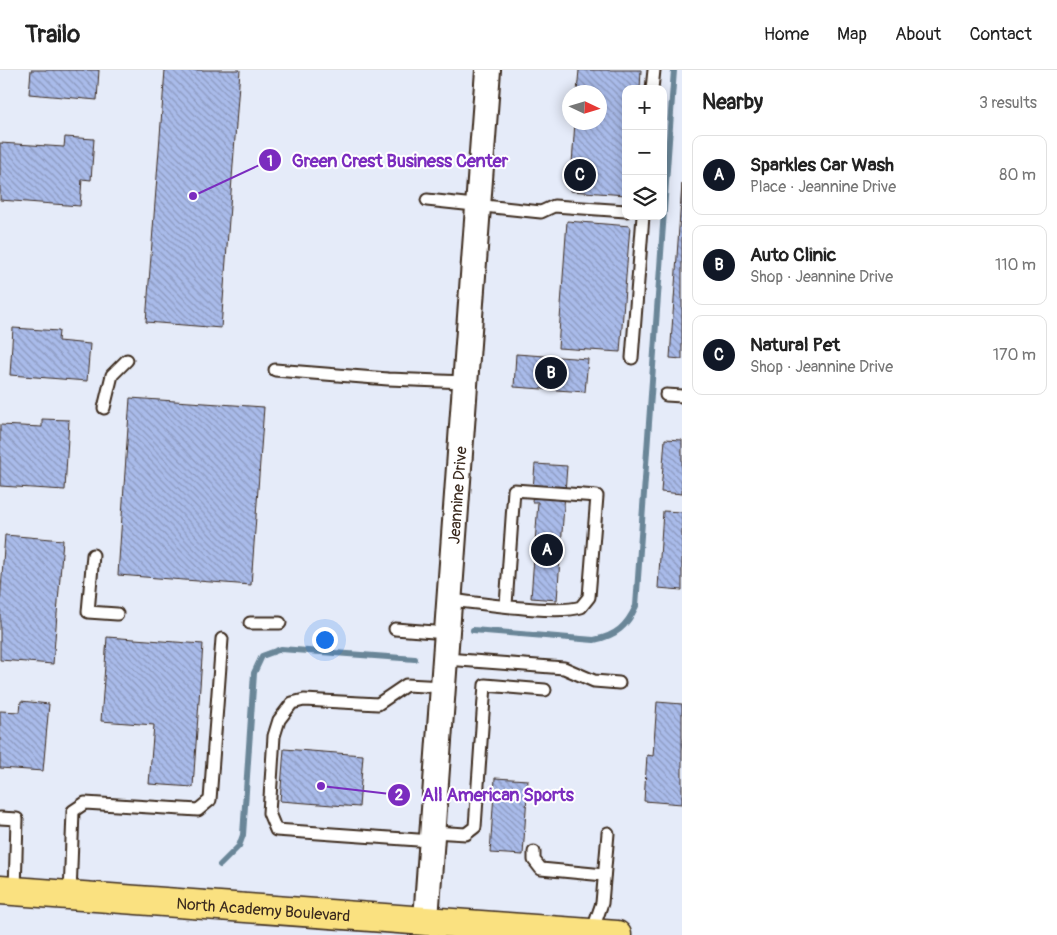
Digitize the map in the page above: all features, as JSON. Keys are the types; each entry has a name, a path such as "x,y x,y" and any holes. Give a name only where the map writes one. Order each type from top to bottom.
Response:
{"highway":[{"name":"North Academy Boulevard","path":"7,890 426,919 600,934"}],"street":[{"name":"Jeannine Drive","path":"426,919 488,70"}],"lane":[{"path":"652,85 654,70"},
{"path":"427,200 541,212 554,206 622,211"},
{"path":"632,358 643,220"},
{"path":"104,408 112,375 127,360"},
{"path":"275,370 388,379 466,382"},
{"path":"666,395 682,396"},
{"path":"450,600 506,605 569,610 581,607 586,603 589,596 597,496 514,490 506,605"},
{"path":"93,554 88,612 117,614"},
{"path":"250,623 280,623"},
{"path":"395,629 447,633"},
{"path":"70,895 73,811 85,803 198,810 210,800 222,639"},
{"path":"446,659 564,668 594,681 619,683"},
{"path":"444,687 406,685 378,704 298,700 286,709 274,737 269,813 276,830 432,837 466,834 475,827 485,685 545,690"},
{"path":"0,818 17,819 7,890"},
{"path":"600,934 608,833"},
{"path":"534,852 534,860 541,869 604,875"}],"building":[{"path":"31,70 99,70 97,100 29,94"},
{"path":"165,70 240,70 221,328 146,322"},
{"path":"579,70 641,70 640,85 622,85 622,195 570,191 574,130 607,130 607,85 578,85"},
{"path":"65,137 94,139 91,180 82,179 80,206 0,200 0,143 64,147"},
{"path":"682,184 682,359 670,358"},
{"path":"567,221 630,226 620,352 558,348"},
{"path":"13,328 59,331 58,341 90,344 87,381 10,375"},
{"path":"516,354 588,359 585,392 514,387"},
{"path":"130,398 264,407 251,585 118,575"},
{"path":"42,419 69,420 65,490 0,486 0,425 42,427"},
{"path":"665,439 682,440 682,494 661,492"},
{"path":"535,464 567,466 557,600 531,598 538,502 532,502"},
{"path":"663,511 682,512 682,590 658,588"},
{"path":"5,535 63,540 53,664 0,660 0,603"},
{"path":"107,637 203,644 193,787 149,784 154,725 101,721"},
{"path":"21,701 49,704 43,771 0,768 0,711 20,712"},
{"path":"657,702 682,704 682,804 644,801 647,755 653,756"},
{"path":"284,749 363,755 359,807 280,801"},
{"path":"495,778 528,780 523,855 490,853"}],"waterway":[{"path":"473,630 594,640 609,636 620,629 629,619 636,606 674,70"},
{"path":"220,865 239,846 243,835 254,673 262,656 281,649 415,659"}],"place":[{"name":"Natural Pet","path":"580,175"},
{"name":"Green Crest Business Center","path":"193,196"},
{"name":"Auto Clinic","path":"551,373"},
{"name":"Sparkles Car Wash","path":"547,550"},
{"name":"All American Sports","path":"321,786"}]}
